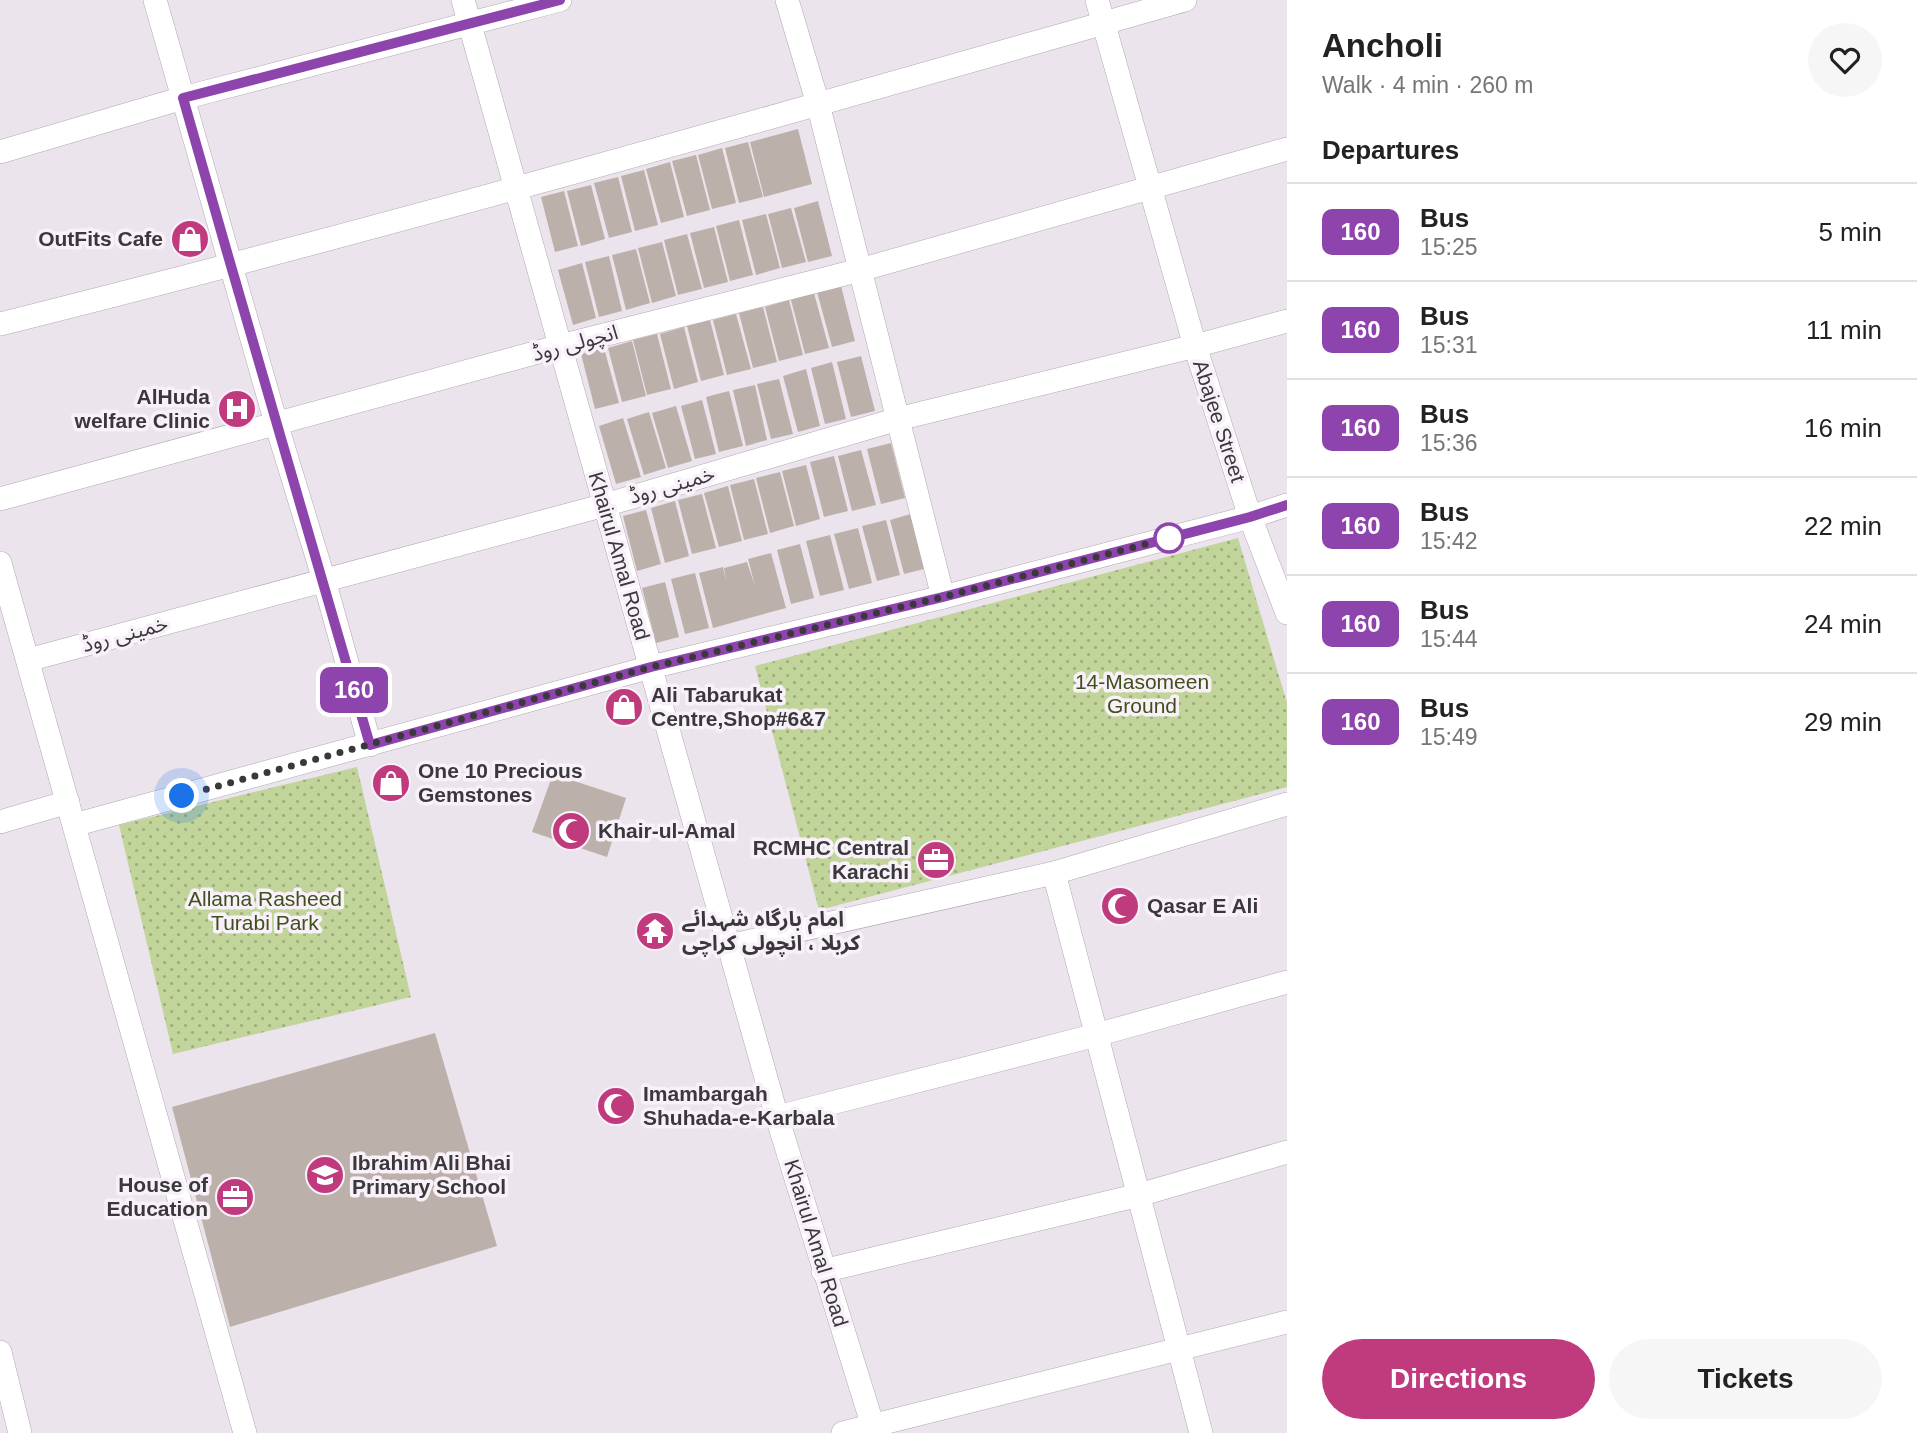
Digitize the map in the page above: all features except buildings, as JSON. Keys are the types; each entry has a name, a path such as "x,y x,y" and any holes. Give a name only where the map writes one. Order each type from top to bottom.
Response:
{"street":[{"path":"155,0 370,745"},
{"name":"Khairul Amal Road","path":"463,0 777,1118 874,1429"},
{"path":"0,152 183,98 560,0"},
{"path":"787,0 818,104 943,597"},
{"name":"Abajee Street","path":"1097,0 1195,346 1250,517 1287,613"},
{"path":"0,324 231,266 516,189 1185,0"},
{"name":"انچولی روڈ","path":"0,499 560,346 860,270 1287,149"},
{"name":"خمینی روڈ","path":"27,660 605,505 898,419 1287,321"},
{"path":"74,825 651,667 943,597 1287,505"},
{"path":"0,563 245,1433"},
{"path":"0,822 68,802"},
{"path":"729,946 1054,873 1287,804"},
{"path":"1054,873 1202,1433"},
{"path":"777,1118 1287,982"},
{"path":"823,1271 1139,1195 1287,1152"},
{"path":"843,1433 874,1429 1287,1322"},
{"path":"0,1352 20,1433"}],"green space":[{"name":"14-Masomeen Ground","path":"1238,538 1287,703 1287,787 819,910 755,666"},
{"name":"Allama Rasheed Turabi Park","path":"357,767 411,997 173,1054 119,825"}],"bus line":[{"name":"160","path":"560,0 183,98 370,745 651,667 943,597 1287,505"}],"place":[{"name":"OutFits Cafe","path":"190,239"},
{"name":"AlHuda welfare Clinic","path":"237,409"},
{"name":"Ali Tabarukat Centre,Shop#6&7","path":"624,707"},
{"name":"One 10 Precious Gemstones","path":"391,783"},
{"name":"Khair-ul-Amal","path":"571,831"},
{"name":"RCMHC Central Karachi","path":"936,860"},
{"name":"Qasar E Ali","path":"1120,906"},
{"name":"امام بارگاہ شہدائے کربلا ، انچولی کراچی","path":"655,931"},
{"name":"Imambargah Shuhada-e-Karbala","path":"616,1106"},
{"name":"Ibrahim Ali Bhai Primary School","path":"325,1175"},
{"name":"House of Education","path":"235,1197"}],"route":[{"path":"182,796 651,667 943,597 1173,537 1169,538"}]}
